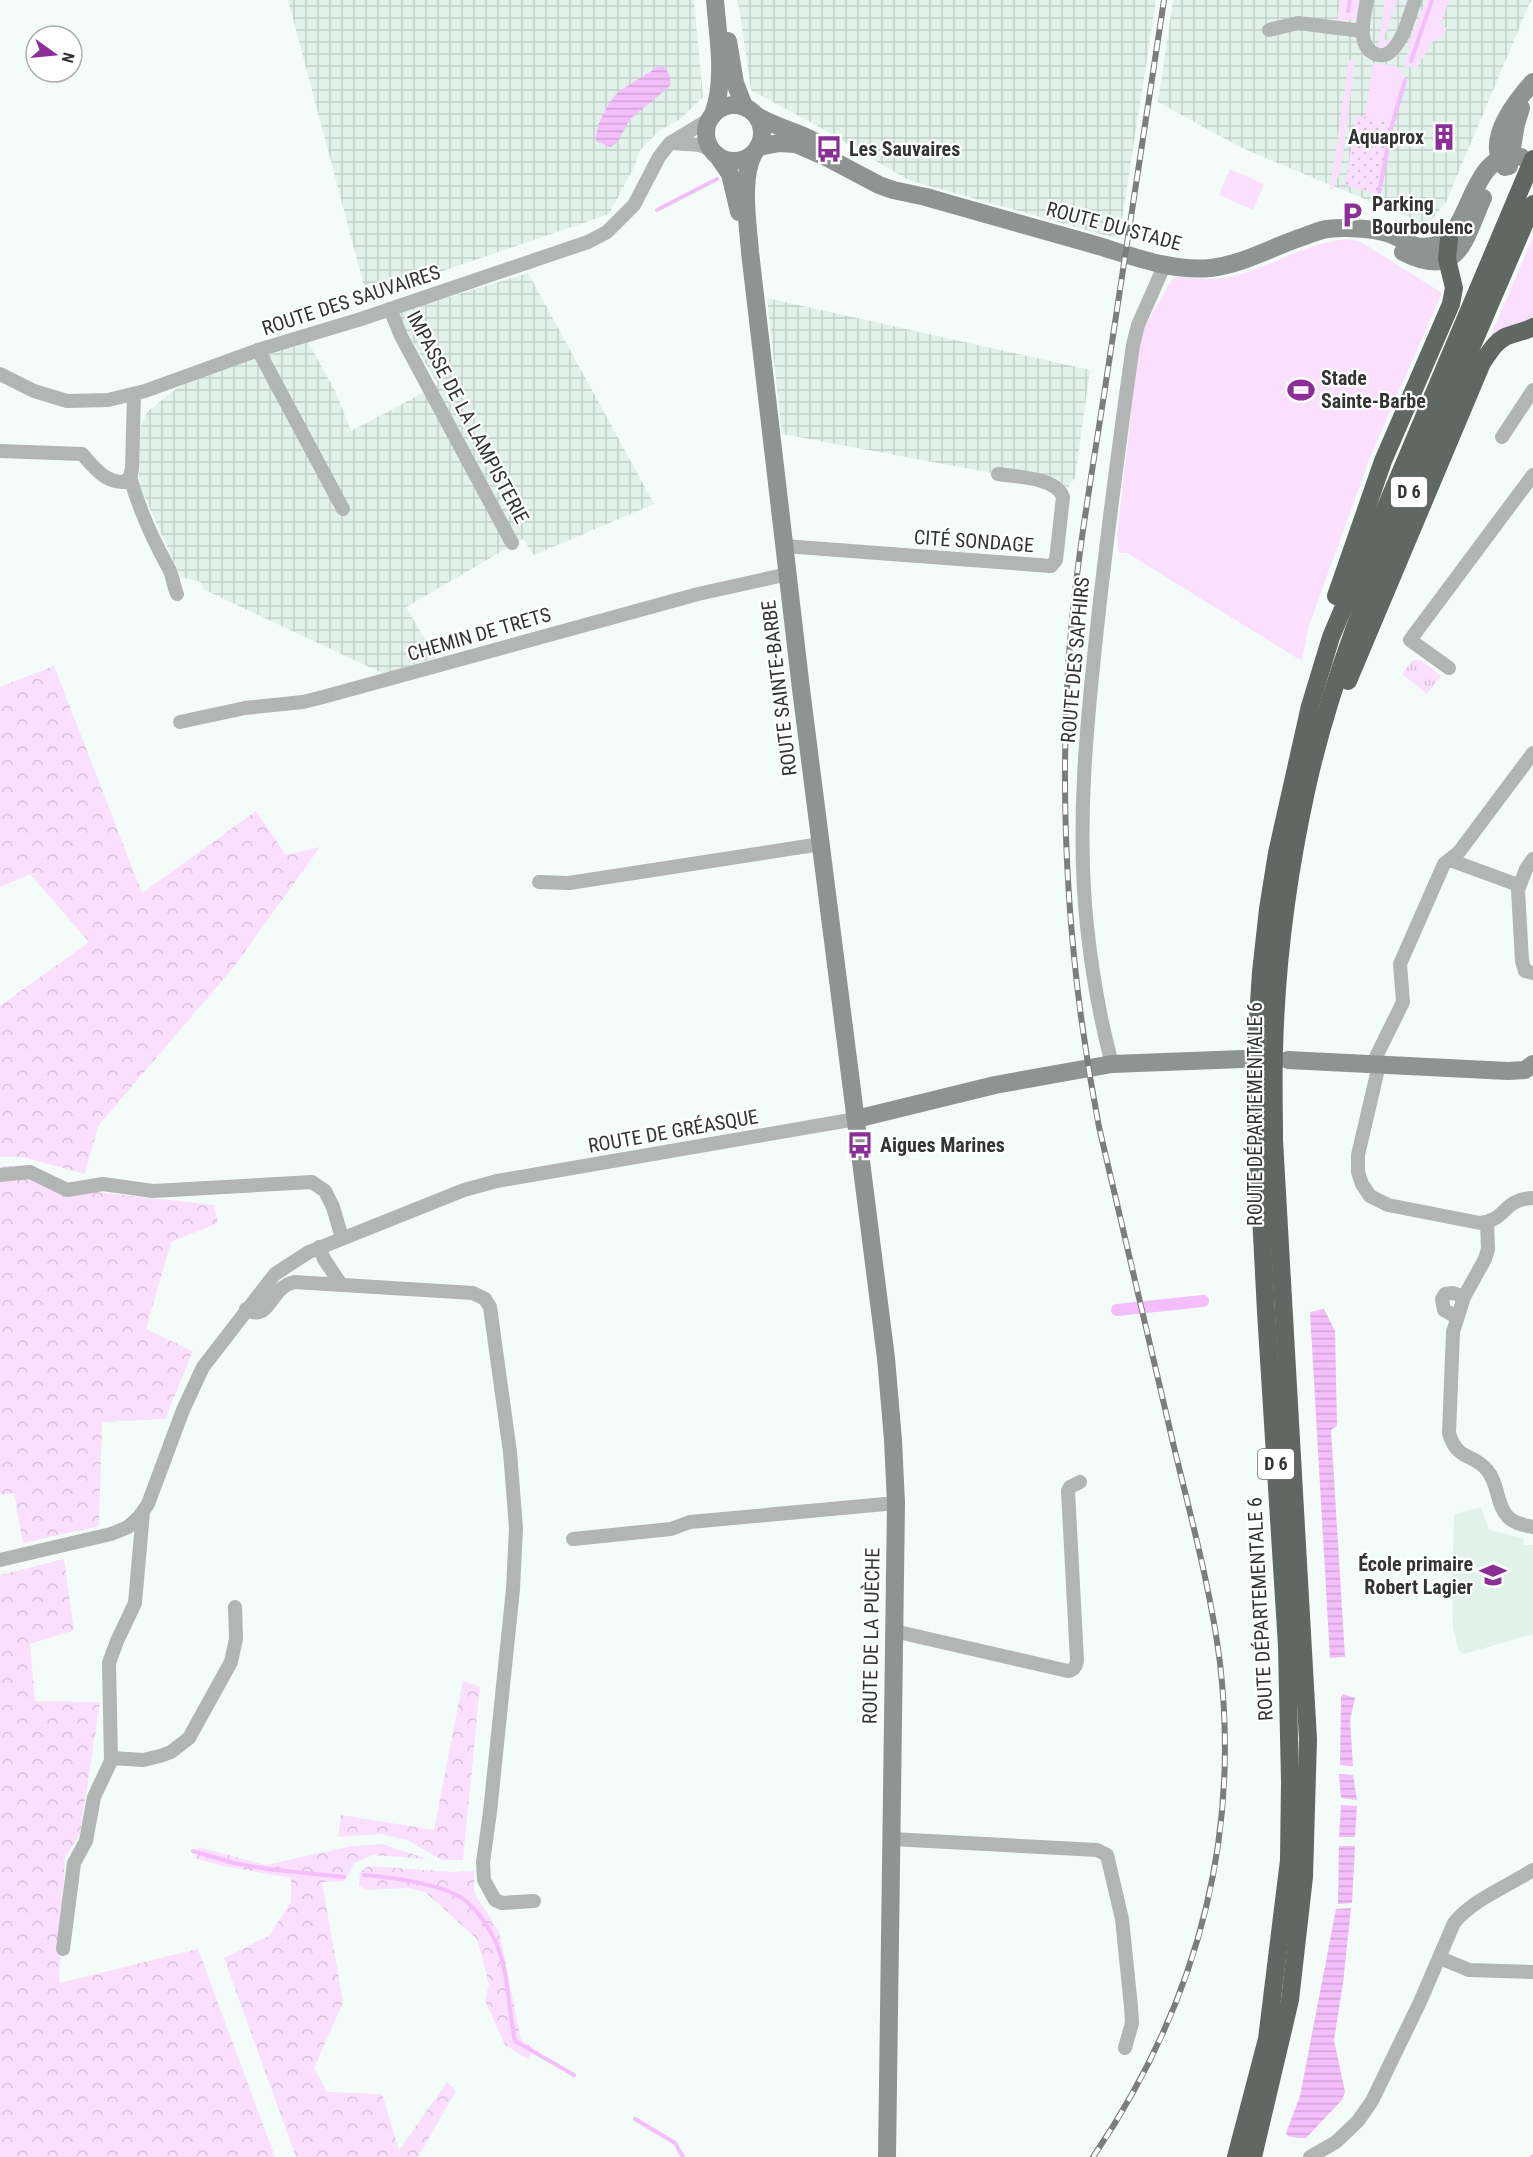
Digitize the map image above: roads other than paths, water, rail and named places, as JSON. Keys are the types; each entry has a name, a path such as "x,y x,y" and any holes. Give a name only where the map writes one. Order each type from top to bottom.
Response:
{"highway":[{"name":"D 6","path":"1307,786 1326,713 1377,568 1527,202 1515,162"},
{"name":"D 6","path":"1295,769 1310,706 1331,637 1527,202"},
{"path":"1295,769 1298,726 1316,653 1383,461 1451,304 1454,288 1447,259 1449,239"},
{"path":"1307,786 1345,687 1482,363 1494,345 1506,336 1530,331"},
{"name":"ROUTE DÉPARTEMENTALE 6","path":"1236,2157 1267,2039 1289,1860 1287,1646 1266,1312 1256,1119 1256,1049 1268,909 1295,769"},
{"name":"ROUTE DÉPARTEMENTALE 6","path":"1253,2157 1290,2000 1304,1877 1308,1739 1274,1150 1274,1050 1280,955 1292,866 1307,786"}],"main road":[{"path":"715,0 719,99 706,132 707,140 715,153 732,161 740,160 756,150 763,132 735,83 720,0"},
{"path":"1515,162 1499,144 1503,127 1521,95 1533,83"},
{"path":"711,117 727,105 751,111"},
{"name":"ROUTE DU STADE","path":"751,111 769,123 798,133 926,197"},
{"name":"ROUTE DU STADE","path":"756,150 779,143 796,144 893,190 1189,269 1223,266 1321,231 1359,230 1389,234 1414,247 1421,248 1449,239"},
{"name":"ROUTE SAINTE-BARBE","path":"756,150 749,164 747,183 750,252 784,546 856,1119"},
{"name":"ROUTE SAINTE-BARBE","path":"715,153 730,174 750,252"},
{"path":"1449,239 1479,180 1515,162"},
{"path":"1447,259 1459,251 1493,180 1515,162"},
{"name":"ROUTE DU STADE","path":"1359,230 1419,260 1436,262 1447,259"},
{"path":"856,1119 995,1085 1112,1064 1243,1059"},
{"path":"1288,1060 1508,1071 1525,1070 1532,1066"},
{"name":"ROUTE DE LA PUÈCHE","path":"856,1119 886,1358 896,1503 887,2157"}],"street":[{"path":"1366,0 1362,31 1366,48 1374,54 1383,56 1390,52 1399,41 1415,0"},
{"path":"1269,30 1298,23 1362,31"},
{"name":"ROUTE DES SAUVAIRES","path":"0,374 34,391 67,401 108,400 134,394 258,350 588,243 607,232 633,205 659,157 670,143 711,117"},
{"path":"670,143 700,145 715,153"},
{"name":"ROUTE DES SAPHIRS","path":"1112,1064 1098,1000 1086,925 1083,836 1088,709 1113,482 1133,345 1138,325 1165,264"},
{"name":"IMPASSE DE LA LAMPISTERIE","path":"390,309 405,344 512,543"},
{"path":"258,350 344,509"},
{"path":"1502,437 1533,390"},
{"path":"134,394 130,477 142,517 168,567 177,594"},
{"path":"0,451 82,454 110,480 125,482 130,477"},
{"name":"CITÉ SONDAGE","path":"784,546 1051,566 1056,560 1063,496 1061,492 1050,483 998,474"},
{"path":"1449,668 1410,640 1533,476"},
{"name":"CHEMIN DE TRETS","path":"180,722 245,708 303,702 698,594 788,574"},
{"path":"1533,753 1455,856 1444,864 1400,964 1403,1002 1376,1065 1358,1155 1358,1172 1362,1184 1370,1196 1388,1206 1473,1222 1487,1222 1500,1216 1515,1201 1533,1198"},
{"path":"539,882 569,883 821,844"},
{"path":"1455,856 1518,885"},
{"path":"1528,971 1518,885 1533,859"},
{"name":"ROUTE DE GRÉASQUE","path":"143,1512 155,1488 183,1410 203,1367 275,1274 291,1262 319,1247 464,1190 497,1181 856,1119"},
{"path":"0,1175 30,1172 67,1190 103,1184 153,1191 312,1182 326,1191 342,1238"},
{"path":"1487,1222 1488,1249 1464,1298 1452,1342 1449,1433 1451,1442 1465,1457 1486,1469 1495,1483 1502,1508 1509,1518 1515,1523 1533,1527"},
{"path":"319,1247 340,1283"},
{"path":"246,1309 259,1314 264,1311 281,1288 290,1283 340,1283 473,1293 485,1299 490,1306 510,1452 516,1528 513,1589 483,1862 484,1880 495,1900 502,1903 534,1901"},
{"path":"1457,1317 1444,1310 1442,1299 1445,1294 1449,1293 1464,1298"},
{"path":"894,1631 1068,1671 1073,1670 1077,1660 1068,1491 1070,1487 1080,1482"},
{"path":"573,1539 671,1529 690,1522 896,1503"},
{"path":"0,1560 111,1534 128,1527 143,1512"},
{"path":"63,1949 74,1863 86,1841 94,1797 111,1758 109,1663 135,1603 143,1512"},
{"path":"111,1758 143,1760 160,1756 176,1749 189,1738 231,1662 236,1639 235,1607"},
{"path":"892,1839 1097,1850 1107,1855 1122,1919 1131,2007 1132,2023 1125,2048"},
{"path":"1310,2157 1336,2142 1358,2121 1372,2101 1440,1958 1454,1923 1460,1915 1479,1901 1533,1870"},
{"path":"1440,1958 1469,1970 1533,1972"}],"waterway":[{"path":"1348,11 1350,0"},
{"path":"1411,61 1432,0"},
{"path":"1379,193 1392,125 1405,81"},
{"path":"657,210 717,179"},
{"path":"1117,1310 1203,1301"},
{"path":"193,1851 234,1863 267,1869 344,1877"},
{"path":"364,1875 431,1886 457,1895 466,1901 485,1923 499,1949 506,1977 515,2041 574,2075"},
{"path":"635,2119 675,2143 683,2157"}],"railway":[{"path":"1093,2157 1129,2100 1159,2042 1184,1983 1203,1922 1216,1859 1223,1795 1225,1730 1220,1663 1211,1608 1099,1127 1089,1073 1070,909 1065,800 1067,690 1072,616 1164,0"}],"place":[{"name":"Aquaprox","path":"1444,137"},
{"name":"Les Sauvaires","path":"829,149"},
{"name":"Parking Bourboulenc","path":"1352,215"},
{"name":"Stade Sainte-Barbe","path":"1301,390"},
{"name":"Aigues Marines","path":"860,1145"},
{"name":"École primaire Robert Lagier","path":"1493,1575"}]}
